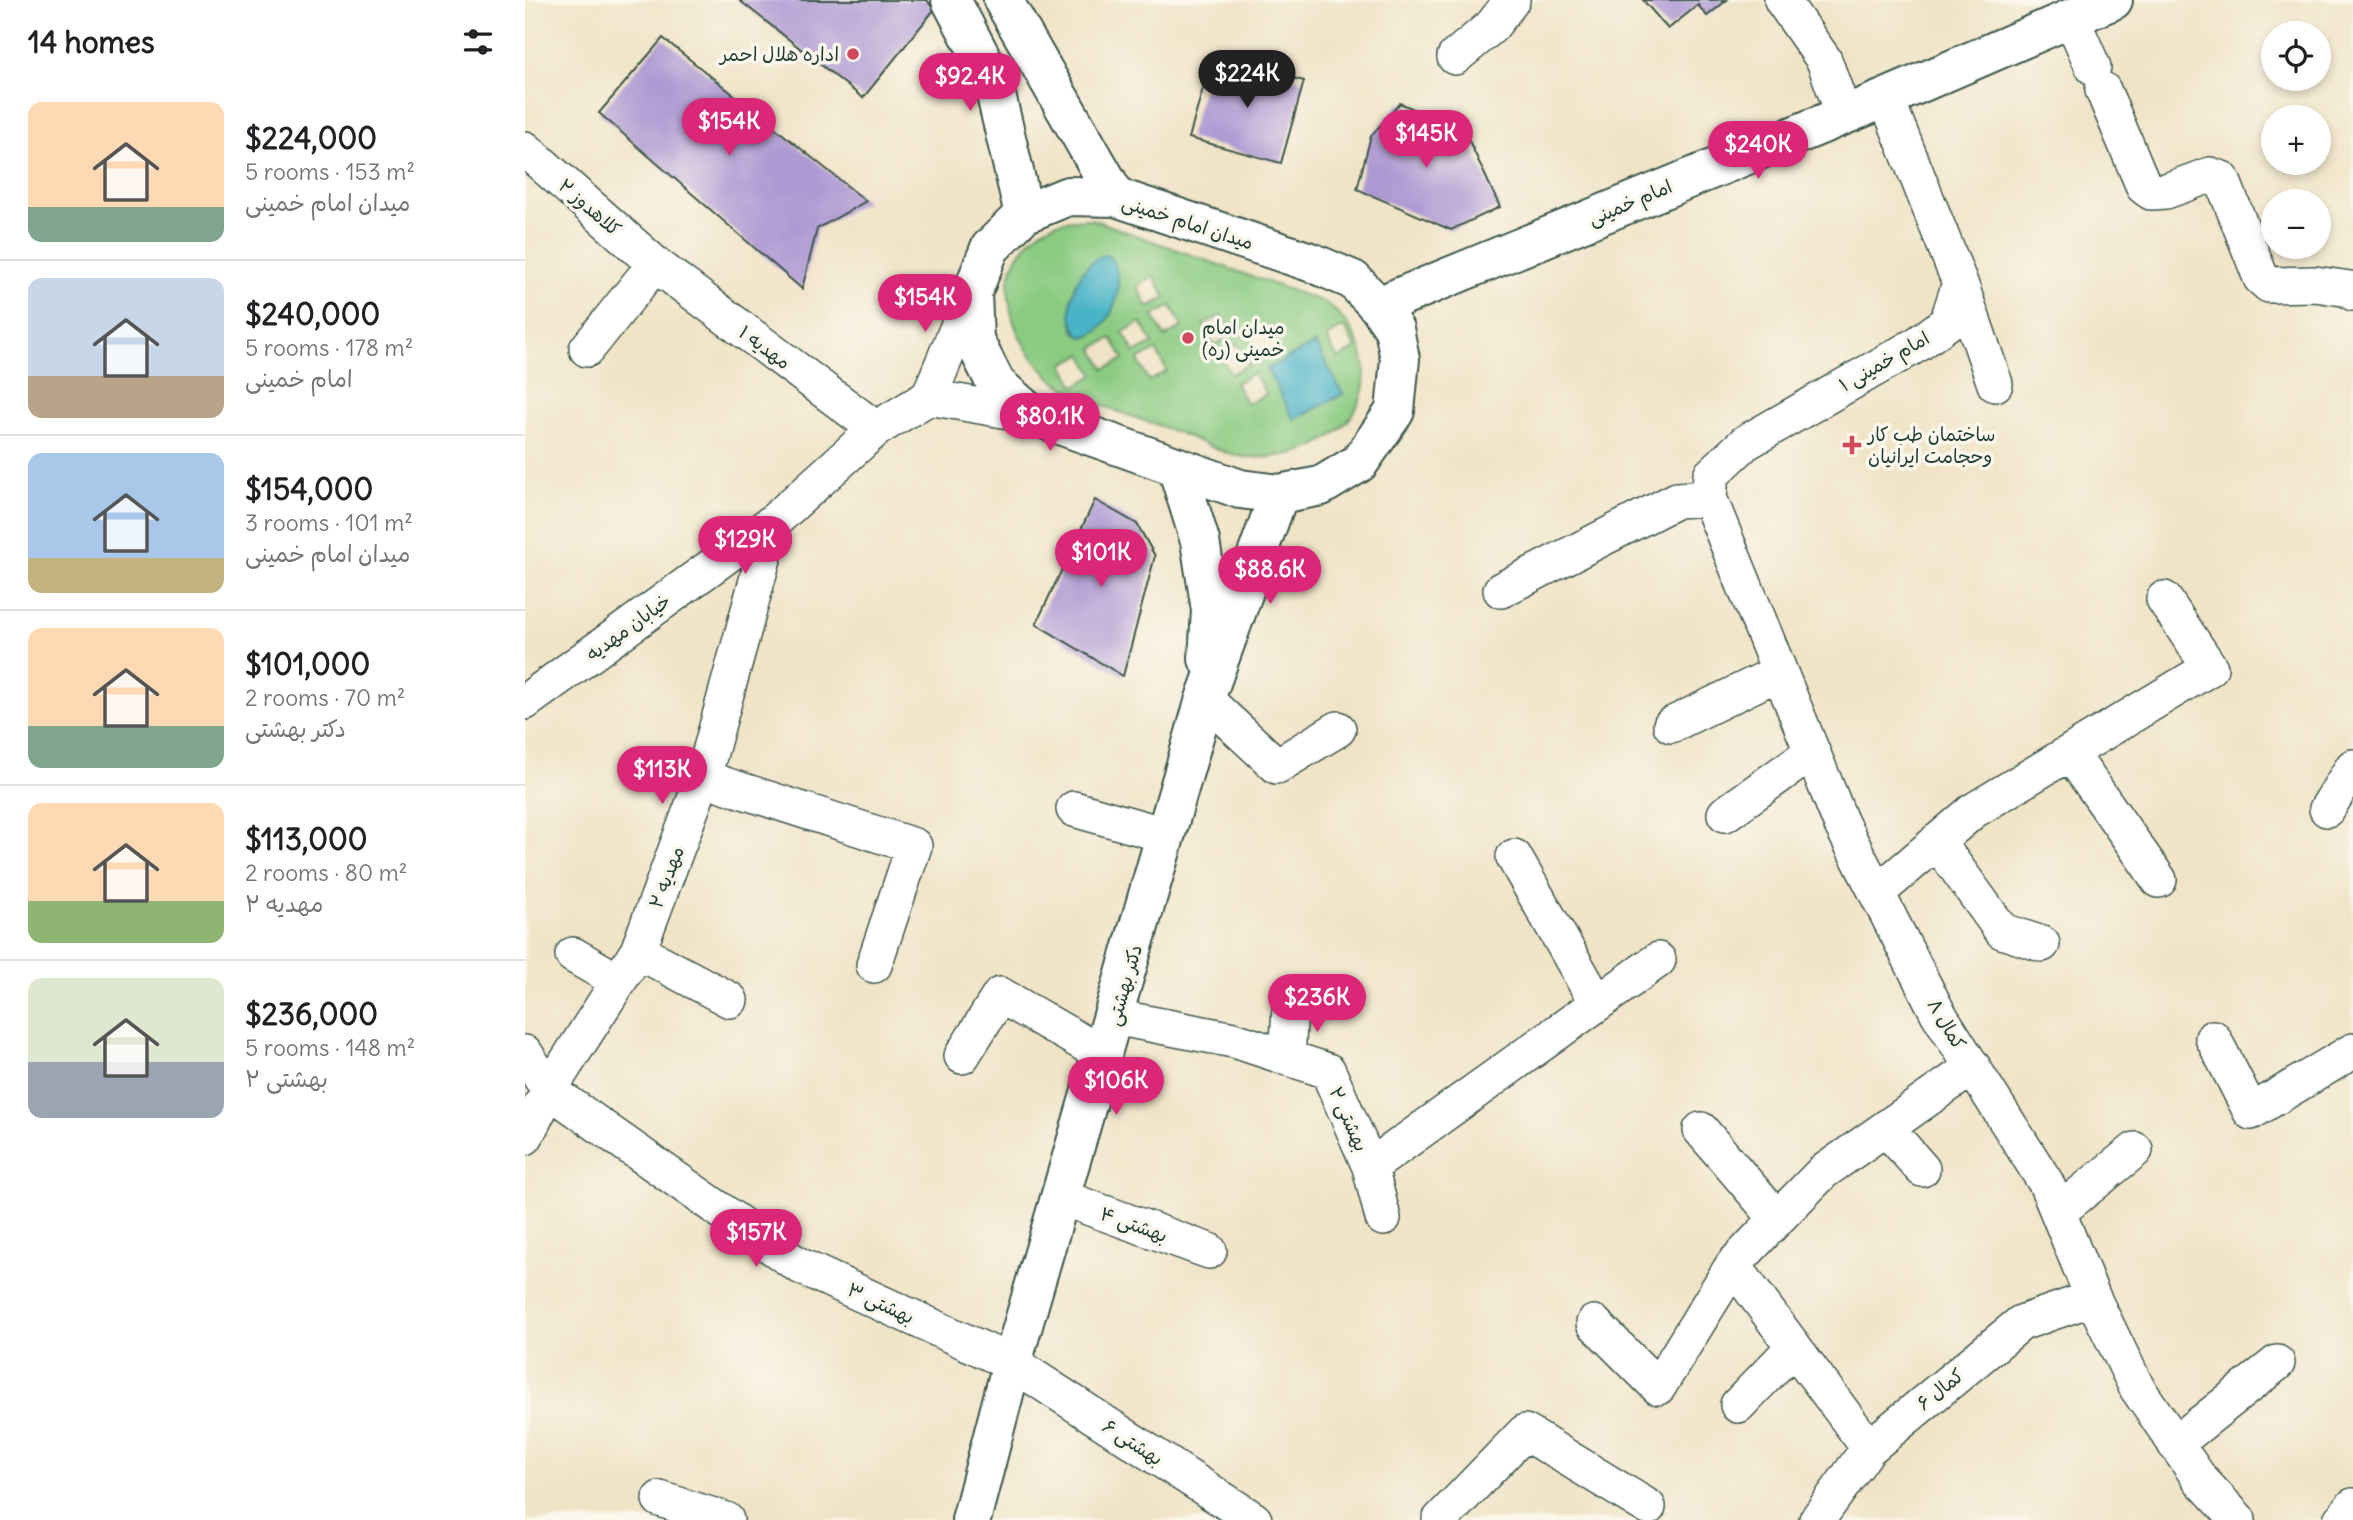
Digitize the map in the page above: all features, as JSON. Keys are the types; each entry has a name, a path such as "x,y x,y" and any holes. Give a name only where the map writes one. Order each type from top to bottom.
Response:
{"main road":[{"path":"951,0 992,78 1024,214"},
{"path":"1003,0 1117,197"},
{"name":"امام خمینی","path":"1378,306 1843,113 1886,98 2113,0"},
{"name":"میدان امام خمینی","path":"1068,196 1117,197 1313,262 1353,280 1378,306 1394,329 1400,359 1395,411 1359,463 1321,486 1279,494 1240,489 1033,415 996,384 974,340 972,293 990,248 1024,214 1068,196"},
{"path":"1177,467 1200,541 1211,610 1205,699"},
{"name":"دکتر بهشتی","path":"971,1520 1012,1363 1104,1055 1205,699 1279,494"}],"street":[{"path":"1455,57 1492,26 1513,0"},
{"path":"1782,0 1825,60 1843,113"},
{"path":"2072,19 2144,187 2151,192 2166,191 2210,174 2223,179 2261,278 2269,285 2315,284 2350,289 2353,293"},
{"path":"1886,98 1960,283 1995,384"},
{"name":"کلاهدوز ۲","path":"525,149 655,264"},
{"path":"587,349 655,264"},
{"name":"مهدیه ۱","path":"655,264 876,429"},
{"name":"امام خمینی ۱","path":"1709,498 1711,475 1745,443 1918,344 1947,323 1960,283"},
{"path":"972,293 929,397 1033,415"},
{"name":"خیابان مهدیه","path":"525,702 773,522 876,429 929,397"},
{"path":"1501,590 1677,500 1709,498"},
{"name":"کمال ۸","path":"1709,498 1841,823 1938,1013 2046,1183 2093,1298 2137,1388 2200,1479 2238,1520"},
{"name":"مهدیه ۲","path":"525,1137 548,1090 638,951 703,778 773,522"},
{"path":"1878,892 1973,811 2210,668 2164,599"},
{"path":"1671,725 1778,673"},
{"path":"1205,699 1277,766 1338,729"},
{"path":"2070,752 2159,880"},
{"path":"1725,814 1811,753"},
{"path":"2327,809 2353,767"},
{"path":"703,778 914,846 874,965"},
{"path":"1074,809 1165,835"},
{"path":"1937,841 2002,931 2042,944"},
{"path":"1514,857 1597,1003"},
{"path":"638,951 730,1000"},
{"path":"573,955 618,981"},
{"path":"1370,1167 1658,960"},
{"path":"963,1056 1000,995 1104,1055"},
{"path":"1287,1058 1290,1008"},
{"name":"بهشتی ۲","path":"1114,1017 1234,1040 1328,1071 1370,1167 1383,1217"},
{"path":"2213,1038 2251,1112 2353,1051"},
{"path":"525,1053 548,1090"},
{"path":"1594,1323 1658,1387 1733,1265 1823,1172 1973,1067"},
{"name":"بهشتی ۳","path":"548,1090 799,1265 1012,1363"},
{"path":"1886,1128 1922,1169"},
{"path":"1701,1130 1777,1219"},
{"path":"2058,1212 2134,1150"},
{"name":"بهشتی ۴","path":"1060,1197 1209,1251"},
{"path":"1733,1265 1869,1448"},
{"name":"کمال ۶","path":"1817,1520 1869,1448 2021,1323 2093,1298"},
{"path":"1738,1405 1794,1347"},
{"name":"بهشتی ۶","path":"1012,1363 1254,1520"},
{"path":"2175,1444 2277,1363"},
{"path":"1440,1520 1525,1432 1648,1507"},
{"path":"660,1499 726,1520"},
{"path":"2341,1520 2353,1506"}],"green space":[{"name":"میدان امام خمینی (ره)","path":"1091,219 1326,303 1348,326 1361,350 1365,374 1361,398 1349,419 1331,437 1306,449 1271,457 1243,457 1112,409 1059,384 1039,365 1023,343 1010,307 1009,280 1018,256 1035,235 1059,222","holes":["1154,276 1166,298 1148,307 1137,286","1079,279 1117,291 1110,313 1091,336 1082,337 1074,331 1072,301","1171,306 1182,327 1165,337 1153,316","1222,315 1233,335 1214,345 1203,325","1141,322 1153,343 1135,353 1123,332","1267,327 1279,348 1260,357 1249,337","1344,327 1356,348 1338,359 1326,337","1112,338 1124,359 1105,369 1093,348","1238,344 1249,364 1231,374 1219,354","1156,350 1167,371 1149,381 1138,360","1082,354 1094,375 1075,386 1063,364","1254,373 1266,394 1247,404 1235,383"]}],"water":[{"path":"1107,255 1118,276 1115,303 1102,326 1082,337 1071,316 1074,290 1087,267 1096,259"},
{"path":"1315,343 1343,394 1294,420 1267,369"}],"building":[{"name":"اداره هلال احمر","path":"739,0 927,0 934,10 863,98"},
{"path":"1643,0 1727,0 1707,16 1698,5 1668,29"},
{"path":"663,38 866,201 817,229 802,289 599,113"},
{"path":"1212,56 1304,81 1281,163 1189,138"},
{"path":"1400,103 1465,132 1500,207 1451,230 1357,189 1371,136"},
{"path":"1095,500 1137,524 1155,556 1123,676 1036,624"}],"place":[{"name":"اداره هلال احمر","path":"853,54"},
{"name":"میدان امام خمینی (ره)","path":"1188,338"},
{"name":"ساختمان طب کار و‌حجامت ایرانیان","path":"1852,445"}]}
